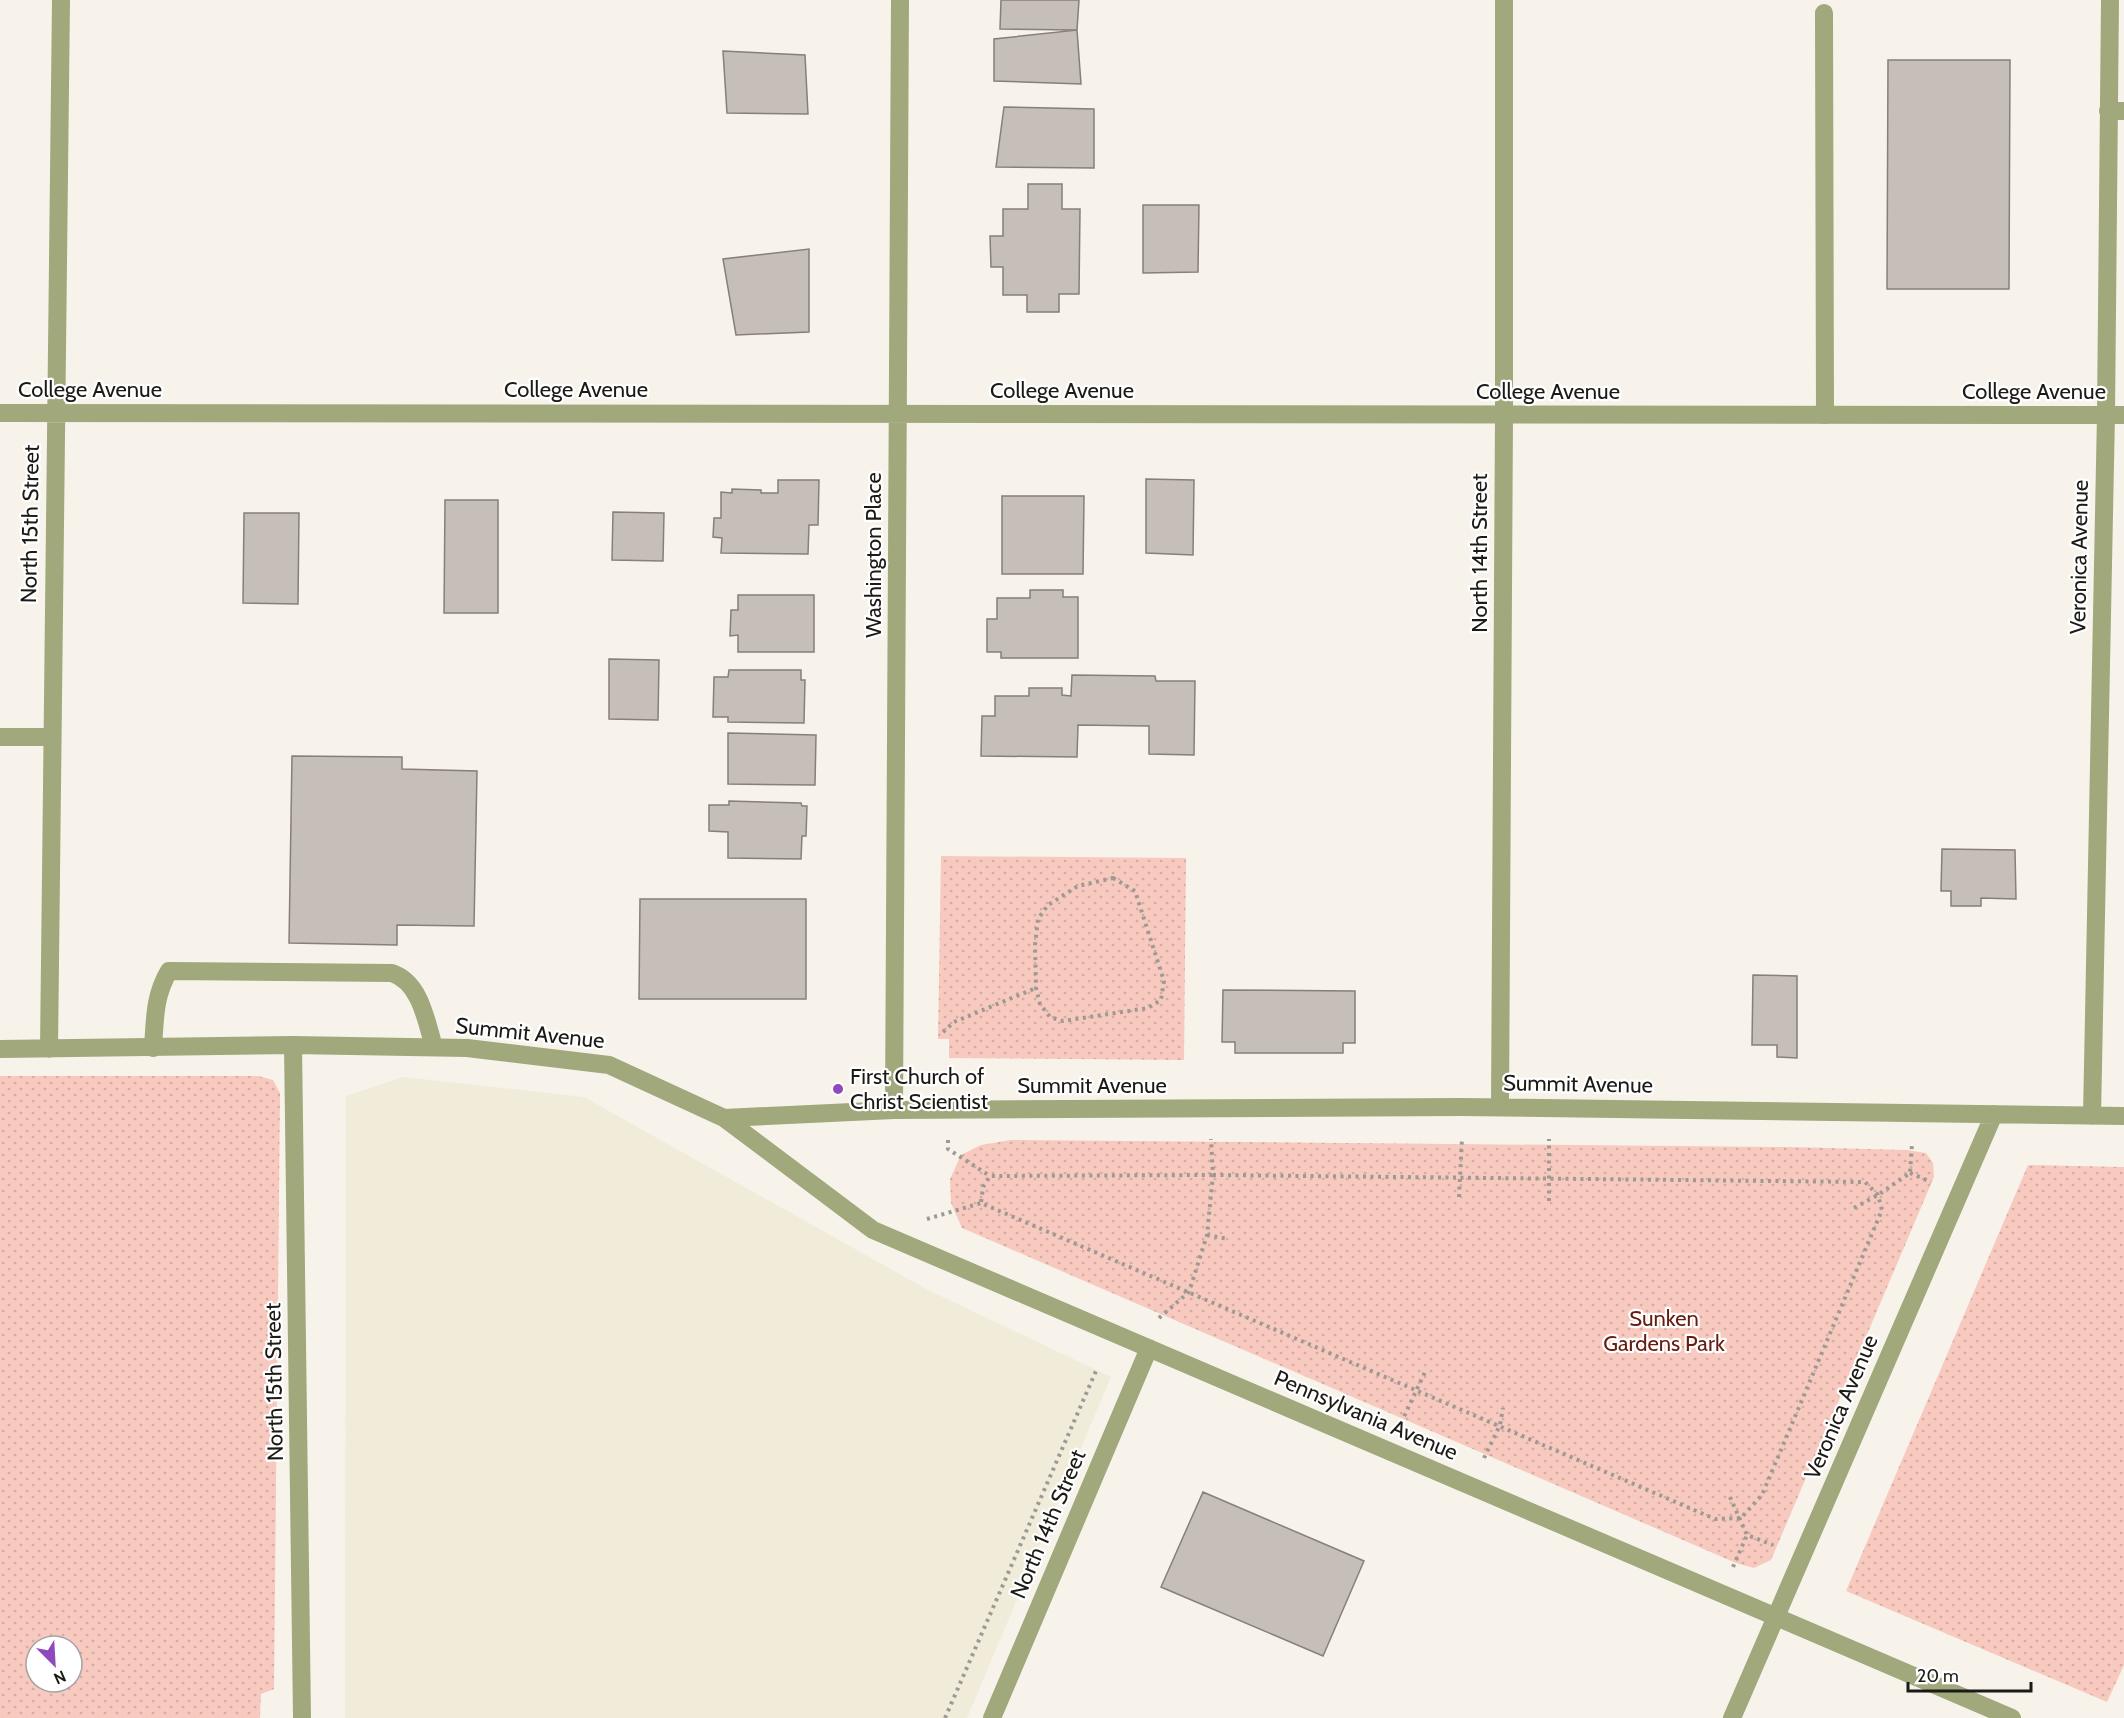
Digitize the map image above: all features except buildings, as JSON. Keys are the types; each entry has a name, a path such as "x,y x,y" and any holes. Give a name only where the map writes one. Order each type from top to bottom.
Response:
{"street":[{"name":"North 15th Street","path":"49,1049 61,0"},
{"name":"Washington Place","path":"894,1110 900,0"},
{"name":"North 14th Street","path":"1500,1107 1504,0"},
{"name":"Veronica Avenue","path":"2092,1116 2115,414 2116,111 2110,0"},
{"path":"1824,13 1825,415"},
{"name":"College Avenue","path":"0,413 2115,414"},
{"path":"0,737 52,737"},
{"path":"153,1048 156,1001 169,971 392,973 403,977 412,987 423,1011 434,1047"},
{"name":"North 15th Street","path":"293,1046 302,1718"},
{"name":"Summit Avenue","path":"0,1049 293,1046 467,1048 609,1065 724,1118 945,1109 1462,1107 2124,1116"},
{"name":"Veronica Avenue","path":"1732,1718 1994,1114"},
{"name":"Pennsylvania Avenue","path":"724,1118 879,1232 2012,1718"},
{"name":"North 14th Street","path":"992,1718 1141,1345"}],"path":[{"path":"1113,878 1136,891 1164,981 1161,1000 1148,1008 1063,1021 1050,1017 1040,1004 1036,988 1035,945 1038,919 1048,905 1078,886 1113,878"},
{"path":"943,1032 954,1022 1036,988"},
{"path":"1459,1197 1462,1107"},
{"path":"1549,1201 1550,1108"},
{"path":"879,1232 981,1203 1715,1519 1741,1518 1762,1495 1882,1210 1878,1195 1865,1182 1213,1174 990,1176 948,1149 945,1109"},
{"path":"1854,1208 1910,1173"},
{"path":"1141,1345 1189,1292 1207,1235 1213,1174"},
{"path":"981,1203 983,1187 990,1176"},
{"path":"1207,1235 1228,1239"},
{"path":"945,1718 1096,1371"},
{"path":"1389,1451 1425,1372"},
{"path":"1471,1486 1500,1425 1503,1408"},
{"path":"1730,1497 1747,1535 1802,1557"}],"shaded area":[{"path":"403,1077 584,1097 928,1290 1111,1377 967,1718 345,1718 346,1096"}],"green space":[{"path":"941,856 1186,858 1184,1060 949,1058 949,1039 938,1039"},
{"path":"0,1076 258,1076 273,1080 280,1093 274,1689 261,1694 260,1718 0,1718"},
{"name":"Sunken Gardens Park","path":"1011,1140 1907,1150 1926,1153 1933,1163 1934,1177 1771,1560 1754,1568 1736,1563 962,1228 951,1203 950,1179 961,1155 981,1145"},
{"path":"2028,1165 2124,1167 2124,1665 2107,1702 1846,1591"}],"place":[{"name":"First Church of Christ Scientist","path":"838,1089"}]}
